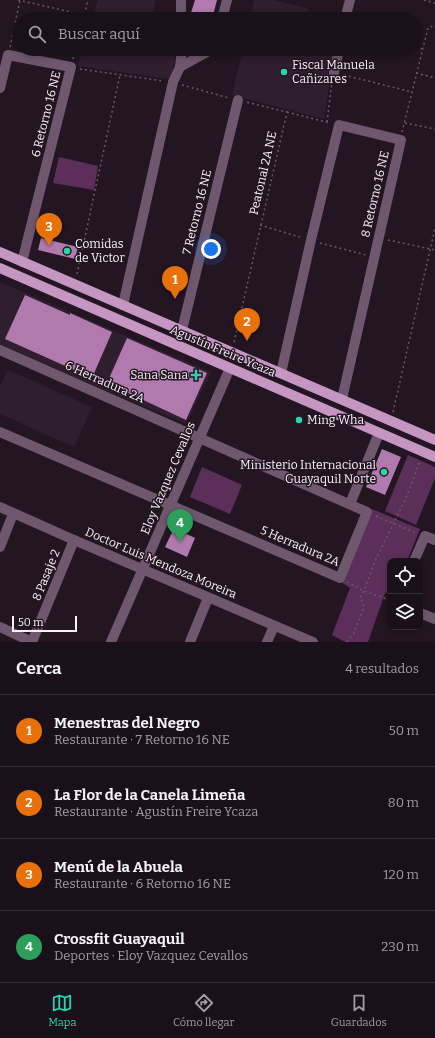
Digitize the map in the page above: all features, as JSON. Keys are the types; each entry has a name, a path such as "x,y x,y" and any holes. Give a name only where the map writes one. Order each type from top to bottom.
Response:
{"main road":[{"name":"Agustín Freire Ycaza","path":"0,252 435,440"},
{"name":"Agustín Freire Ycaza","path":"0,268 435,457"}],"street":[{"path":"180,0 181,12"},
{"path":"224,12 227,0"},
{"path":"347,12 350,0"},
{"path":"0,88 8,55"},
{"name":"6 Retorno 16 NE","path":"8,55 12,56"},
{"name":"6 Retorno 16 NE","path":"13,56 71,67 22,262"},
{"path":"123,305 173,82 180,67 181,56"},
{"path":"180,67 201,56"},
{"path":"334,73 338,56"},
{"name":"7 Retorno 16 NE","path":"182,330 238,100"},
{"path":"282,374 311,240 339,125"},
{"name":"8 Retorno 16 NE","path":"339,125 401,140 342,399"},
{"name":"6 Herradura 2A","path":"1,354 199,438"},
{"name":"Eloy Vazquez Cevallos","path":"111,642 230,368"},
{"path":"0,432 170,505"},
{"path":"350,504 379,433"},
{"path":"199,438 367,512"},
{"name":"5 Herradura 2A","path":"170,505 340,578 367,512"},
{"name":"Doctor Luis Mendoza Moreira","path":"0,507 313,642"},
{"path":"0,547 12,519"},
{"path":"416,558 430,538"},
{"name":"8 Pasaje 2","path":"32,642 74,540"},
{"path":"190,642 208,598"},
{"path":"423,614 435,619"},
{"path":"267,642 274,626"},
{"path":"0,628 32,642"}],"path":[{"path":"17,12 19,0 71,12"},
{"path":"85,12 88,0"},
{"path":"424,0 435,3"},
{"path":"423,46 428,28 435,25"},
{"path":"8,55 12,35"},
{"path":"401,140 420,56"},
{"path":"71,67 173,82 339,125"},
{"path":"326,122 334,73 412,92"},
{"path":"416,73 435,78"},
{"path":"75,284 120,75"},
{"name":"Peatonal 2A NE","path":"232,352 287,112"},
{"path":"405,123 435,130"},
{"path":"391,420 435,228"},
{"path":"379,238 435,250"},
{"path":"347,642 354,632 364,607 360,598 374,563 406,498 423,452"},
{"path":"367,512 430,538"},
{"path":"340,578 364,591 387,599"}],"shaded area":[{"path":"98,0 156,0 153,12 94,12"},
{"path":"254,0 274,0 309,9 308,12 251,12"},
{"path":"81,56 176,56 171,79 78,66"},
{"name":"Fiscal Manuela Cañizares","path":"241,56 334,56 324,119 232,95"},
{"path":"59,157 98,166 94,190 53,183"},
{"path":"0,282 211,372 186,424 0,346"},
{"path":"8,370 92,407 74,447 0,414 0,386"},
{"path":"408,455 435,467 435,478 416,525 385,511"},
{"path":"202,467 242,485 230,514 190,497"},
{"path":"372,509 420,529 408,558 387,558 387,593 385,593 368,642 345,642 332,635 350,588 341,582"}],"building":[{"path":"195,0 217,0 214,12 191,12"},
{"path":"41,238 78,247 75,259 38,250"},
{"path":"25,295 112,332 92,378 5,339"},
{"path":"127,338 207,373 186,420 107,383"},
{"name":"Ministerio Internacional Guayaquil Norte","path":"382,449 401,457 385,495 366,487"},
{"path":"174,528 195,538 187,557 165,547"}],"place":[{"name":"Fiscal Manuela Cañizares","path":"284,72"},
{"name":"Menú de la Abuela","path":"49,246"},
{"name":"Comidas de Victor","path":"67,251"},
{"name":"Menestras del Negro","path":"175,299"},
{"name":"La Flor de la Canela Limeña","path":"247,341"},
{"name":"Sana Sana","path":"196,375"},
{"name":"Ming Wha","path":"299,420"},
{"name":"Ministerio Internacional Guayaquil Norte","path":"384,472"},
{"name":"Crossfit Guayaquil","path":"180,542"}]}
